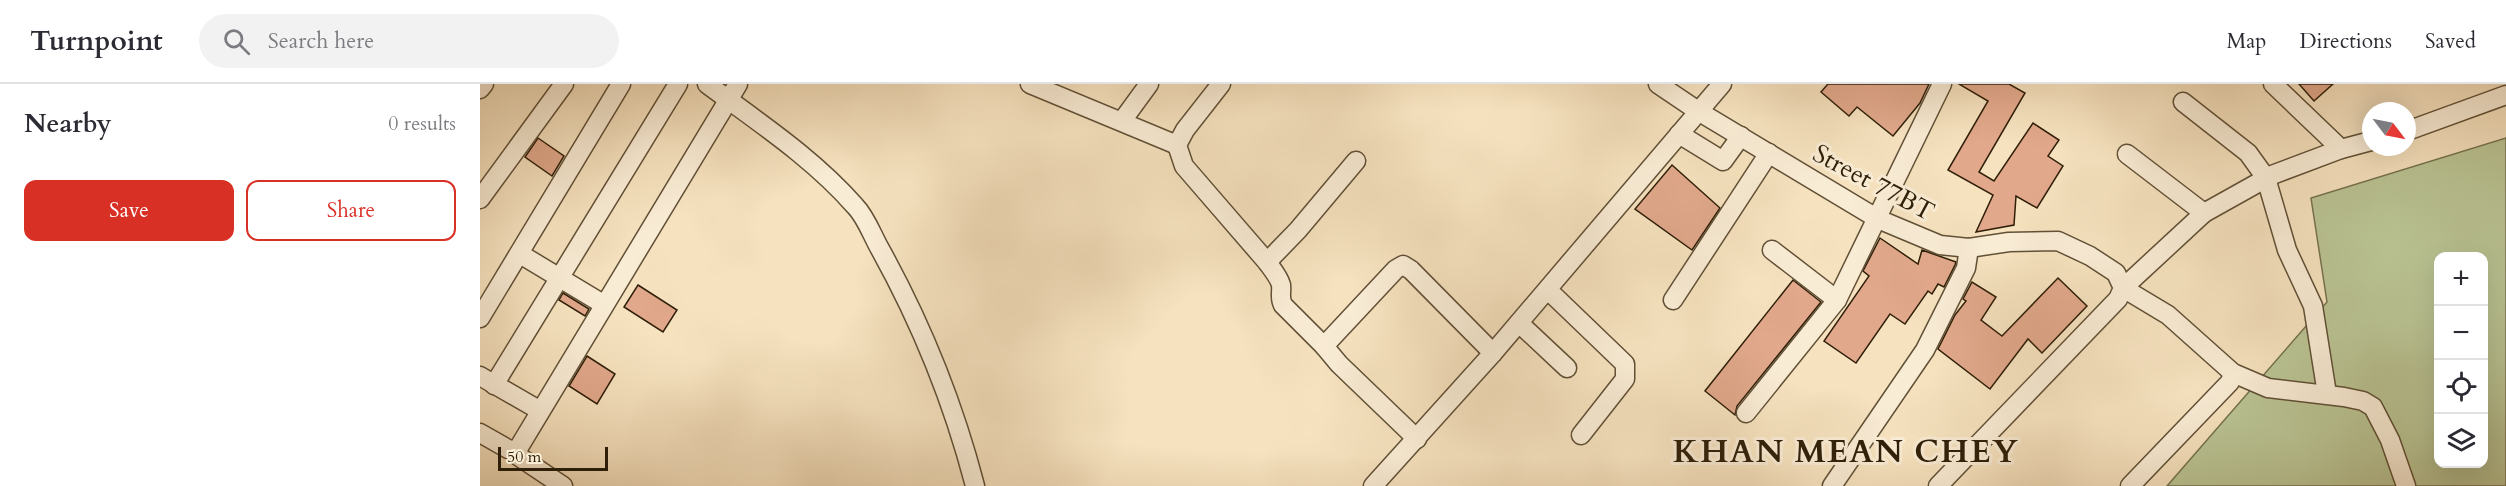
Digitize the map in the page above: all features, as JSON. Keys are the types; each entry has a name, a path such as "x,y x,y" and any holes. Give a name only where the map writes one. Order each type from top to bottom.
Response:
{"street":[{"path":"480,89 484,84"},
{"path":"480,199 564,84"},
{"path":"480,318 621,84"},
{"path":"539,410 487,381 560,279 678,84"},
{"path":"707,84 733,92 819,169 857,208 890,268 935,366 966,451 973,484"},
{"path":"1030,84 1177,145"},
{"path":"1122,121 1149,84"},
{"path":"1221,84 1185,130 1177,145 1184,166 1267,262 1279,279 1280,299 1283,305 1339,364 1417,439"},
{"name":"Street 77BT","path":"1658,84 1698,111 1878,219 1940,245 1969,248 2009,242 2058,241 2090,256 2116,273 2123,288 2168,315 2233,373 2268,388 2327,394 2363,401 2373,407 2390,441 2406,486"},
{"path":"1373,486 1548,290 1722,84"},
{"path":"1746,413 1837,300 1942,84"},
{"path":"2273,84 2341,149"},
{"path":"516,452 539,410 733,92"},
{"path":"2416,128 2506,95"},
{"path":"2183,102 2248,153 2266,178 2287,250 2313,306 2327,394"},
{"path":"1679,134 1723,161 1741,136"},
{"path":"1938,486 2118,299 2123,288 2204,213 2266,178 2341,149 2362,143"},
{"path":"1673,300 1769,153"},
{"path":"2127,154 2204,213"},
{"path":"1267,262 1298,230 1356,162"},
{"path":"1832,486 1925,350 1966,268 1969,248"},
{"path":"1772,250 1837,300"},
{"path":"520,254 603,304"},
{"path":"1324,346 1396,269 1403,266 1411,270 1493,353"},
{"path":"1548,290 1625,364 1627,369 1625,379 1581,435"},
{"path":"1519,323 1567,368"},
{"path":"2130,486 2230,382 2233,373"},
{"path":"480,433 516,452 518,456 563,486"}],"green space":[{"path":"2506,138 2506,486 2167,486 2327,302 2311,198"}],"building":[{"path":"1828,84 1929,84 1920,103 1893,136 1857,107 1849,116 1821,92"},
{"path":"1959,84 2009,84 2025,93 1979,172 1994,181 2033,123 2059,140 2048,156 2063,166 2037,208 2016,196 2014,225 1976,232 1993,195 1948,170 1988,101"},
{"path":"2299,84 2333,84 2314,101"},
{"path":"538,138 564,156 552,176 525,157"},
{"path":"1672,165 1720,208 1692,250 1635,209"},
{"path":"1880,238 1918,264 1922,250 1956,262 1944,287 1938,284 1932,294 1928,291 1905,324 1890,314 1856,363 1824,341 1869,276 1863,271"},
{"path":"2058,278 2087,306 2042,353 2028,339 1990,389 1938,349 1955,315 1966,301 1963,299 1972,282 1996,297 1981,320 2002,336"},
{"path":"1793,280 1821,302 1737,406 1735,415 1705,391"},
{"path":"638,285 677,310 663,332 624,307"},
{"path":"563,293 589,309 585,316 559,300"},
{"path":"587,356 615,374 597,404 569,386"}],"district":[{"name":"KHAN MEAN CHEY","path":"1846,451"}]}
